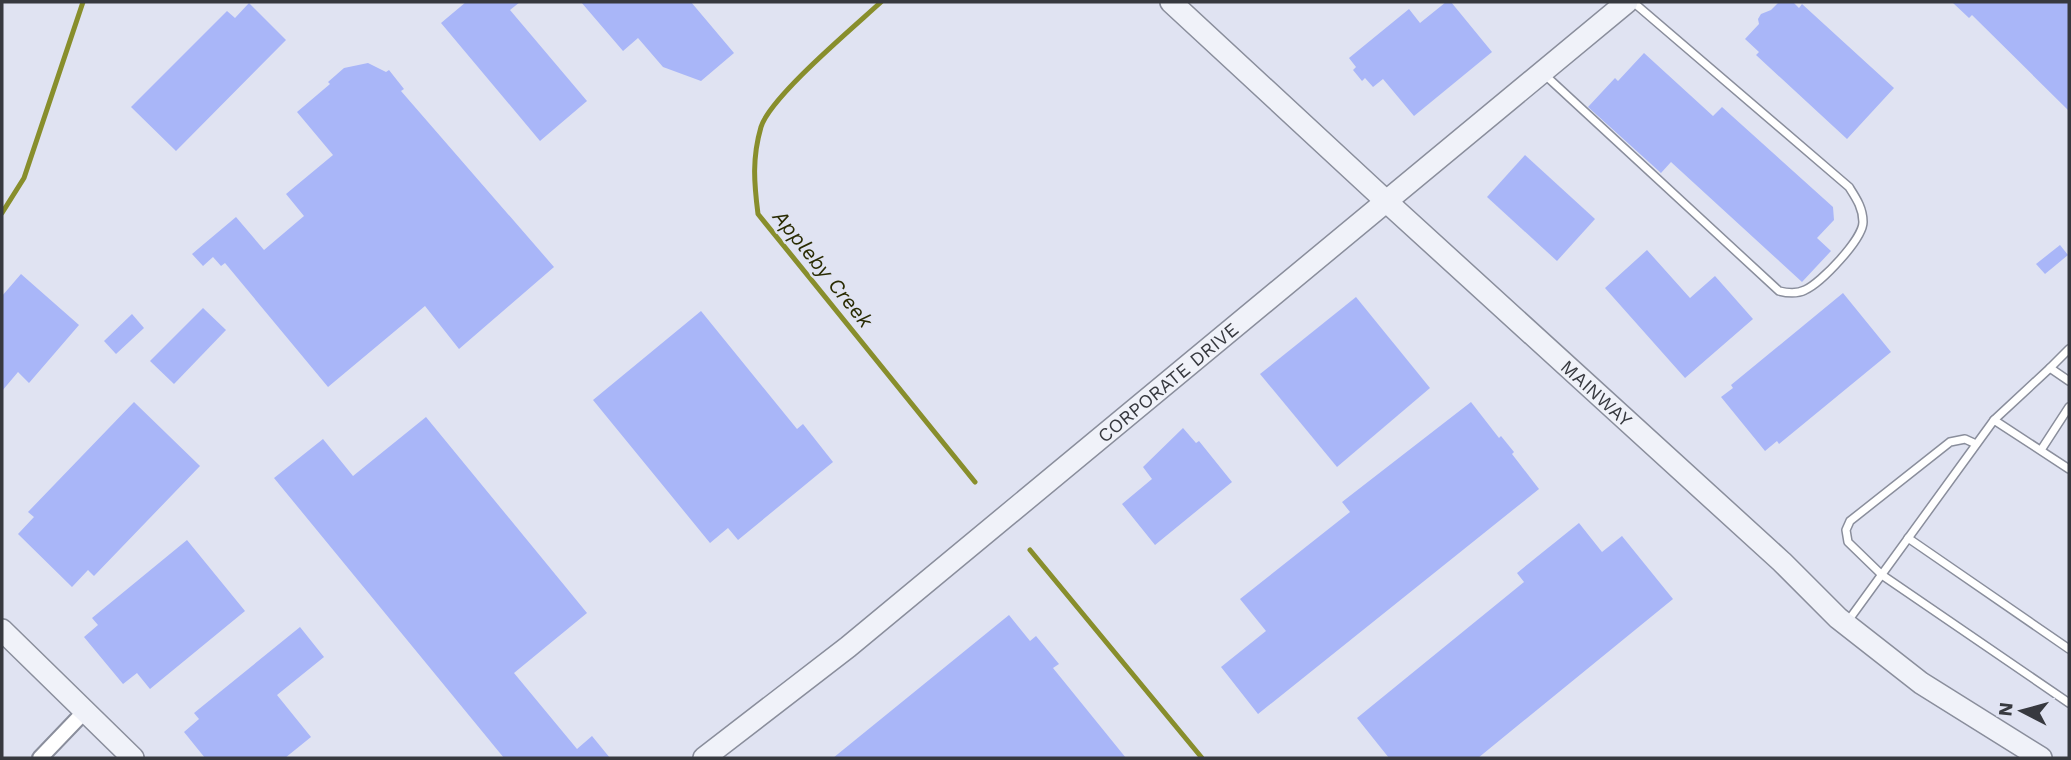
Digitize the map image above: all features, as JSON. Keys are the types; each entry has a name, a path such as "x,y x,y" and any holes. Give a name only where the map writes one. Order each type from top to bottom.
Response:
{"street":[{"name":"MAINWAY","path":"1171,2 1782,562 1846,624 1922,683 2040,758"},
{"name":"CORPORATE DRIVE","path":"704,758 848,647 1627,2"},
{"path":"2,630 133,758"},
{"path":"40,758 85,711"}],"lane":[{"path":"1542,72 1779,291 1802,292 1816,284 1859,237 1864,224 1862,209 1849,187 1633,2"},
{"path":"1846,624 1994,419 2069,349"},
{"path":"2050,368 2069,381"},
{"path":"2041,450 2069,407"},
{"path":"1994,419 2069,469"},
{"path":"1976,444 1965,439 1950,442 1848,525 1846,536 1882,575 2069,703"},
{"path":"1908,538 2069,649"}],"building":[{"path":"466,2 520,2 510,10 587,101 540,141 441,23"},
{"path":"581,2 691,2 734,53 701,81 663,67 638,38 623,51"},
{"path":"1446,2 1451,2 1492,52 1414,116 1383,79 1373,87 1365,78 1362,81 1353,70 1356,67 1349,58 1409,9 1420,23"},
{"path":"1779,2 1793,2 1799,8 1802,4 1894,88 1847,139 1756,55 1759,52 1745,39 1759,24 1761,14 1771,10"},
{"path":"1952,2 2069,2 2069,111 1972,15 1969,18"},
{"path":"249,3 286,40 176,151 131,107 227,11 235,18"},
{"path":"1644,53 1713,116 1722,107 1833,207 1834,220 1817,238 1831,251 1802,282 1671,162 1661,173 1588,107 1615,78 1618,81"},
{"path":"368,63 386,72 389,70 404,89 401,91 554,267 459,349 425,306 328,387 225,263 221,266 213,257 203,266 192,254 236,217 264,250 304,216 286,194 333,155 297,112 330,84 328,82 344,68"},
{"path":"1525,155 1595,219 1557,261 1487,197"},
{"path":"2060,245 2068,255 2045,274 2036,264"},
{"path":"1647,250 1690,298 1715,276 1753,319 1685,378 1605,288"},
{"path":"21,274 79,325 29,383 18,372 2,391 2,296"},
{"path":"1843,293 1891,352 1779,444 1777,441 1765,451 1721,397 1733,388 1731,385"},
{"path":"1356,297 1430,388 1337,467 1260,374"},
{"path":"203,308 226,330 174,384 150,361"},
{"path":"701,311 797,429 803,424 833,462 738,540 728,528 710,543 593,400"},
{"path":"132,314 144,328 116,354 104,341"},
{"path":"134,402 200,466 94,576 88,570 72,587 18,534 34,517 28,512"},
{"path":"1471,402 1499,438 1501,436 1514,452 1512,454 1539,489 1258,714 1221,667 1266,631 1240,599 1350,512 1342,502"},
{"path":"426,417 587,613 514,673 577,749 592,736 610,758 504,758 274,478 323,439 353,476"},
{"path":"1183,428 1196,443 1199,441 1232,482 1155,545 1122,504 1152,479 1143,467"},
{"path":"1579,523 1602,552 1622,536 1673,599 1478,758 1389,758 1357,718 1524,582 1517,573"},
{"path":"187,540 245,611 150,689 137,673 123,684 84,637 98,625 92,618"},
{"path":"1009,615 1030,641 1036,636 1059,664 1053,668 1126,758 833,758"},
{"path":"300,627 324,657 277,695 311,737 285,758 205,758 184,732 199,719 194,713"}],"waterway":[{"name":"Appleby Creek","path":"2,213 24,178 83,2"},
{"name":"Appleby Creek","path":"881,2 815,62 768,114 761,127 755,160 758,214 975,482"},
{"name":"Appleby Creek","path":"1030,550 1202,758"}]}
